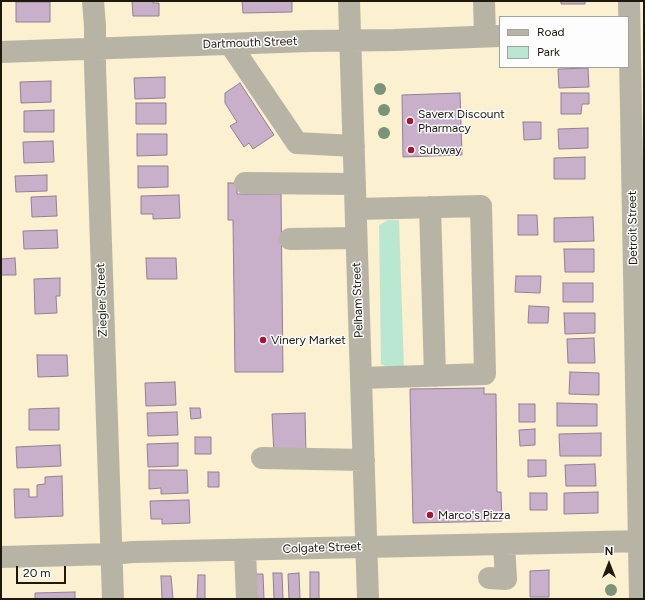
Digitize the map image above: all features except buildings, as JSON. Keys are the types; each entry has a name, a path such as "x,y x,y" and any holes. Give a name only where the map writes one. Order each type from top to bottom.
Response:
{"street":[{"name":"Ziegler Street","path":"93,1 113,599"},
{"name":"Pelham Street","path":"349,1 368,599"},
{"path":"484,1 493,36"},
{"name":"Detroit Street","path":"629,1 634,36 641,542 640,599"},
{"name":"Dartmouth Street","path":"1,52 493,36"},
{"path":"230,44 297,143 354,146"},
{"path":"246,183 355,184"},
{"path":"356,209 481,206 485,374 361,378"},
{"path":"430,207 435,376"},
{"path":"290,239 356,238"},
{"path":"262,458 364,460"},
{"name":"Colgate Street","path":"1,557 366,546 641,542"},
{"path":"489,578 506,579 504,544"},
{"path":"245,550 246,599"}],"green space":[{"path":"388,220 399,220 404,369 389,368 381,364 379,225"}],"place":[{"name":"Saverx Discount Pharmacy","path":"410,121"},
{"name":"Subway","path":"411,150"},
{"name":"Vinery Market","path":"263,340"},
{"name":"Marco's Pizza","path":"430,515"}]}
